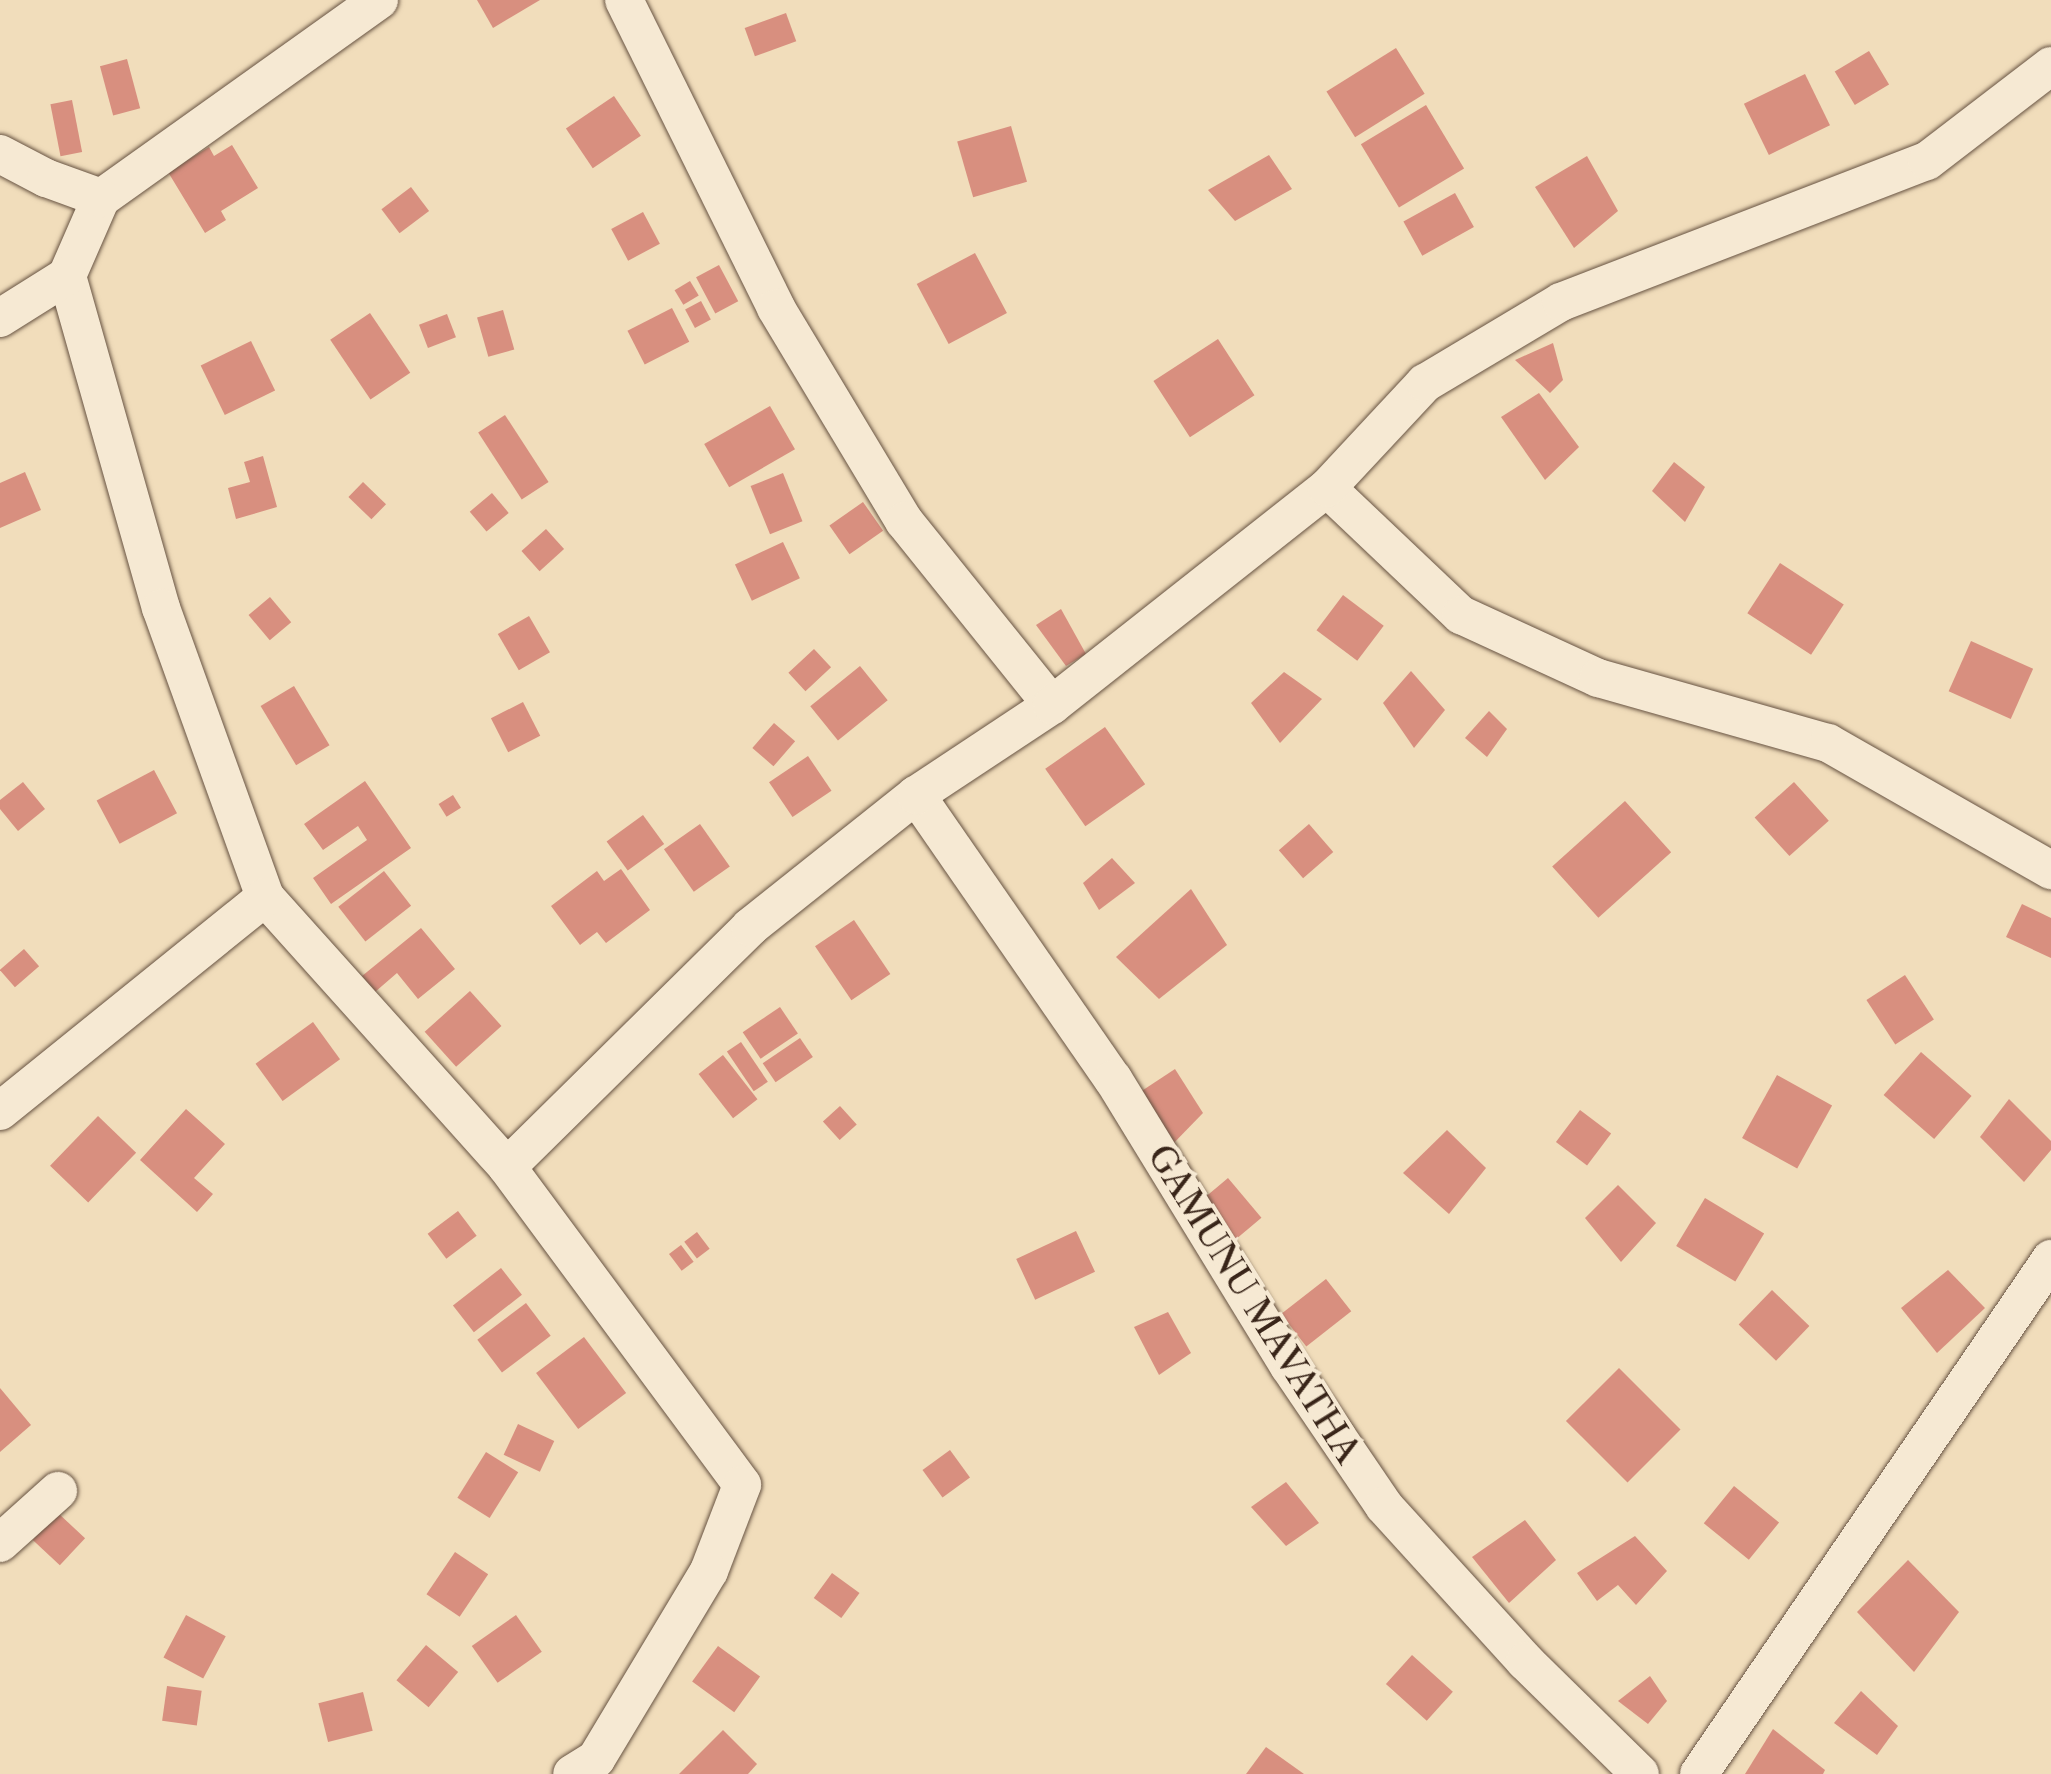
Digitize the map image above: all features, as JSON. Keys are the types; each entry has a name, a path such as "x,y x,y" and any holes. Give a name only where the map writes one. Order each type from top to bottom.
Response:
{"street":[{"path":"0,318 67,276 101,198 379,0"},
{"path":"624,0 776,308 904,521 1052,705"},
{"path":"507,1167 750,927 916,796 1052,705 1327,488 1424,383 1561,302 1927,161 2051,66"},
{"path":"0,154 46,178 101,198"},
{"path":"67,276 161,608 265,898 507,1167 742,1486 709,1571 592,1769"},
{"path":"1327,488 1461,616 1598,678 1828,743 2051,870"},
{"name":"GAMUNU MAVATHA","path":"916,796 1113,1079 1289,1366 1384,1506 1525,1661 1640,1774"},
{"path":"0,1111 265,898"},
{"path":"1699,1774 2051,1260"},
{"path":"0,1543 58,1491"}],"building":[{"path":"477,0 540,0 493,28"},
{"path":"786,13 796,41 755,56 745,28"},
{"path":"1396,48 1425,94 1355,137 1326,91"},
{"path":"1869,51 1889,84 1855,105 1835,72"},
{"path":"127,59 140,108 113,116 100,66"},
{"path":"1805,74 1830,125 1769,155 1744,104"},
{"path":"614,96 641,136 593,168 566,128"},
{"path":"72,100 82,152 61,156 50,104"},
{"path":"1426,105 1464,168 1399,208 1361,144"},
{"path":"1011,126 1027,182 973,197 957,141"},
{"path":"232,145 258,188 221,211 226,220 205,233 168,172 209,147 214,156"},
{"path":"1269,155 1292,189 1235,221 1208,190"},
{"path":"1587,156 1618,211 1574,248 1535,187"},
{"path":"411,187 429,211 400,233 381,209"},
{"path":"1455,193 1474,227 1422,256 1403,222"},
{"path":"643,212 660,244 628,261 611,229"},
{"path":"975,253 1007,313 949,344 917,284"},
{"path":"719,265 738,301 715,313 696,277"},
{"path":"690,281 699,296 683,305 675,290"},
{"path":"701,301 711,320 695,328 685,309"},
{"path":"672,308 689,342 645,365 627,331"},
{"path":"503,310 514,349 488,357 477,317"},
{"path":"370,313 410,373 370,400 330,340"},
{"path":"447,314 456,337 428,348 419,325"},
{"path":"1218,339 1254,395 1190,437 1153,381"},
{"path":"251,341 275,390 225,415 201,366"},
{"path":"1553,343 1563,380 1550,393 1515,360"},
{"path":"1539,393 1579,447 1545,480 1501,417"},
{"path":"770,406 795,449 729,487 704,444"},
{"path":"505,415 549,482 522,500 478,432"},
{"path":"263,456 277,507 236,519 228,488 250,482 244,462"},
{"path":"1674,462 1705,487 1685,522 1652,491"},
{"path":"25,472 41,510 0,528 0,483"},
{"path":"783,473 802,521 770,534 751,486"},
{"path":"363,482 386,504 371,519 348,497"},
{"path":"492,493 509,513 486,532 470,512"},
{"path":"863,502 883,531 849,554 829,526"},
{"path":"546,529 564,549 540,571 521,551"},
{"path":"783,542 800,578 752,601 735,564"},
{"path":"1780,563 1844,604 1811,655 1747,613"},
{"path":"1343,595 1384,626 1357,661 1317,630"},
{"path":"270,597 291,622 270,640 249,615"},
{"path":"1061,609 1086,654 1066,666 1036,625"},
{"path":"529,616 550,652 519,670 498,634"},
{"path":"1971,641 2033,669 2011,719 1949,691"},
{"path":"814,649 831,667 805,691 788,673"},
{"path":"860,666 888,700 838,740 810,706"},
{"path":"1411,671 1445,710 1414,748 1383,703"},
{"path":"1284,672 1322,699 1280,743 1251,703"},
{"path":"294,686 330,745 296,765 261,706"},
{"path":"523,702 540,736 508,752 491,718"},
{"path":"1489,711 1507,729 1487,757 1465,738"},
{"path":"774,723 795,741 773,766 752,748"},
{"path":"1105,727 1145,784 1085,826 1045,769"},
{"path":"808,756 831,791 793,817 769,782"},
{"path":"154,770 177,813 120,844 97,801"},
{"path":"365,781 411,848 331,904 313,878 367,840 358,826 323,850 304,824"},
{"path":"23,782 45,809 18,831 0,809 0,800"},
{"path":"1794,782 1829,821 1789,856 1755,817"},
{"path":"453,795 461,808 447,817 439,804"},
{"path":"1625,801 1671,852 1598,918 1552,867"},
{"path":"643,815 664,844 628,871 607,841"},
{"path":"700,824 730,867 694,892 664,849"},
{"path":"1309,824 1333,852 1303,878 1279,850"},
{"path":"1112,858 1135,883 1099,910 1083,883"},
{"path":"621,869 650,910 606,943 597,932 580,945 551,906 597,871 604,881"},
{"path":"384,871 411,906 365,941 338,907"},
{"path":"1191,889 1227,945 1159,999 1116,957"},
{"path":"2022,904 2051,918 2051,958 2006,937"},
{"path":"854,920 890,974 851,1000 815,946"},
{"path":"421,928 455,969 418,999 397,973 375,992 362,976"},
{"path":"24,949 39,966 15,987 0,970"},
{"path":"1905,975 1934,1019 1895,1045 1866,1000"},
{"path":"470,991 501,1026 456,1067 425,1032"},
{"path":"780,1007 798,1034 761,1059 743,1032"},
{"path":"313,1022 340,1059 283,1101 256,1064"},
{"path":"800,1038 813,1057 776,1082 763,1063"},
{"path":"741,1042 768,1082 754,1091 727,1052"},
{"path":"1921,1052 1972,1096 1934,1139 1884,1095"},
{"path":"723,1055 757,1099 733,1118 699,1074"},
{"path":"1175,1069 1203,1113 1168,1149 1131,1098"},
{"path":"1777,1075 1832,1106 1797,1169 1742,1138"},
{"path":"2009,1099 2051,1141 2051,1150 2024,1182 1980,1137"},
{"path":"840,1106 857,1125 840,1140 823,1121"},
{"path":"186,1109 225,1144 194,1178 213,1194 197,1212 140,1160"},
{"path":"1580,1110 1611,1133 1587,1165 1556,1142"},
{"path":"98,1116 136,1153 88,1202 50,1166"},
{"path":"1447,1130 1486,1168 1449,1214 1403,1173"},
{"path":"1228,1178 1261,1218 1231,1244 1197,1204"},
{"path":"1618,1185 1656,1223 1621,1262 1585,1218"},
{"path":"1705,1198 1764,1234 1735,1282 1676,1246"},
{"path":"458,1211 477,1236 446,1259 428,1234"},
{"path":"1076,1231 1095,1272 1035,1300 1016,1259"},
{"path":"697,1232 710,1249 697,1258 684,1242"},
{"path":"681,1245 694,1262 682,1271 669,1254"},
{"path":"501,1268 522,1295 474,1332 453,1306"},
{"path":"1948,1270 1985,1308 1937,1353 1901,1308"},
{"path":"1326,1279 1351,1311 1306,1346 1281,1314"},
{"path":"1772,1290 1809,1326 1776,1361 1739,1325"},
{"path":"526,1303 551,1336 502,1372 477,1340"},
{"path":"1168,1312 1191,1353 1159,1375 1134,1327"},
{"path":"584,1337 626,1393 578,1429 536,1373"},
{"path":"1619,1368 1681,1430 1627,1483 1566,1421"},
{"path":"0,1388 31,1425 0,1452"},
{"path":"518,1424 554,1441 540,1472 504,1455"},
{"path":"950,1450 970,1478 942,1497 922,1470"},
{"path":"486,1452 518,1472 490,1518 457,1498"},
{"path":"1286,1482 1319,1523 1286,1546 1251,1507"},
{"path":"1734,1486 1779,1523 1749,1560 1704,1523"},
{"path":"58,1513 85,1538 60,1565 33,1540"},
{"path":"1525,1520 1556,1560 1509,1603 1472,1557"},
{"path":"1635,1536 1667,1571 1636,1605 1618,1585 1597,1601 1577,1573"},
{"path":"455,1552 488,1574 460,1617 426,1594"},
{"path":"1908,1560 1959,1612 1914,1672 1857,1612"},
{"path":"832,1573 860,1593 841,1618 814,1598"},
{"path":"186,1615 226,1636 203,1679 163,1657"},
{"path":"516,1615 542,1652 498,1683 472,1646"},
{"path":"426,1645 458,1672 429,1707 396,1680"},
{"path":"718,1646 760,1677 734,1712 692,1682"},
{"path":"1412,1655 1453,1692 1427,1721 1386,1684"},
{"path":"1650,1676 1667,1701 1648,1724 1618,1701"},
{"path":"167,1686 202,1691 197,1726 162,1721"},
{"path":"1861,1691 1898,1726 1877,1755 1834,1723"},
{"path":"363,1692 373,1731 328,1742 318,1703"},
{"path":"1773,1729 1825,1770 1823,1774 1745,1774"},
{"path":"723,1730 757,1764 748,1774 679,1774"},
{"path":"1266,1747 1304,1774 1246,1774"}]}
